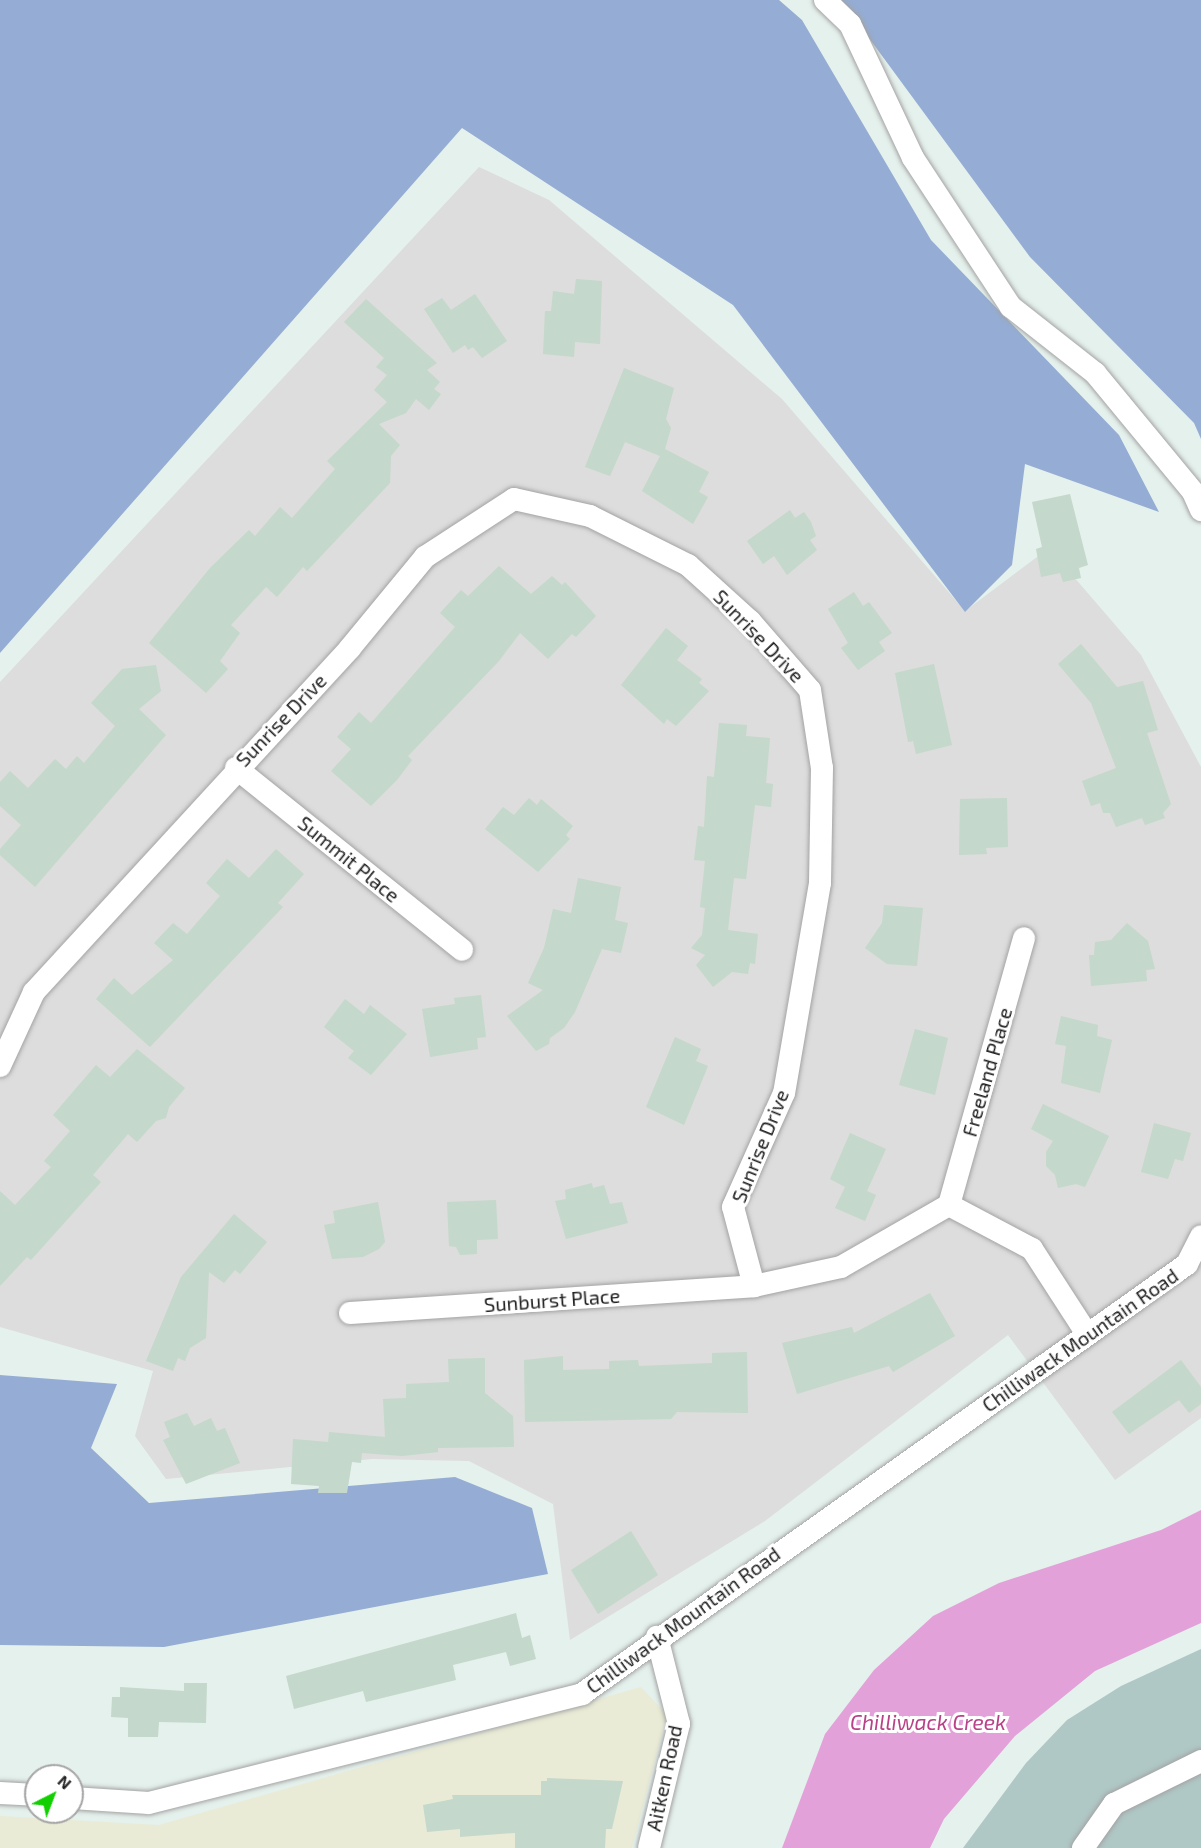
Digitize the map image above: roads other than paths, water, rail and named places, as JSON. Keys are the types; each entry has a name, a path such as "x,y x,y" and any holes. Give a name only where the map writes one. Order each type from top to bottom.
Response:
{"street":[{"path":"825,0 850,24 913,158 1011,307 1095,374 1193,492 1201,510"},
{"name":"Sunrise Drive","path":"0,1066 34,992 236,768 350,648 425,557 514,499 590,516 688,565 750,621 810,690 822,768 820,883 784,1093 733,1207 754,1286"},
{"name":"Summit Place","path":"236,768 462,950"},
{"name":"Freeland Place","path":"949,1205 1024,938"},
{"path":"754,1286 841,1267 949,1205 1032,1249 1087,1334"},
{"name":"Chilliwack Mountain Road","path":"84,1799 148,1803 582,1694 657,1637 1187,1264 1201,1236"},
{"name":"Sunburst Place","path":"350,1313 754,1286"},
{"name":"Aitken Road","path":"649,1848 679,1724 657,1637"},
{"path":"1083,1848 1114,1804 1201,1761"},
{"path":"0,1793 24,1794"}],"water":[{"name":"Chilliwack Creek","path":"1201,1510 1201,1623 1095,1671 1015,1736 944,1819 930,1848 782,1848 825,1734 874,1670 933,1616 999,1583 1161,1530"}]}
